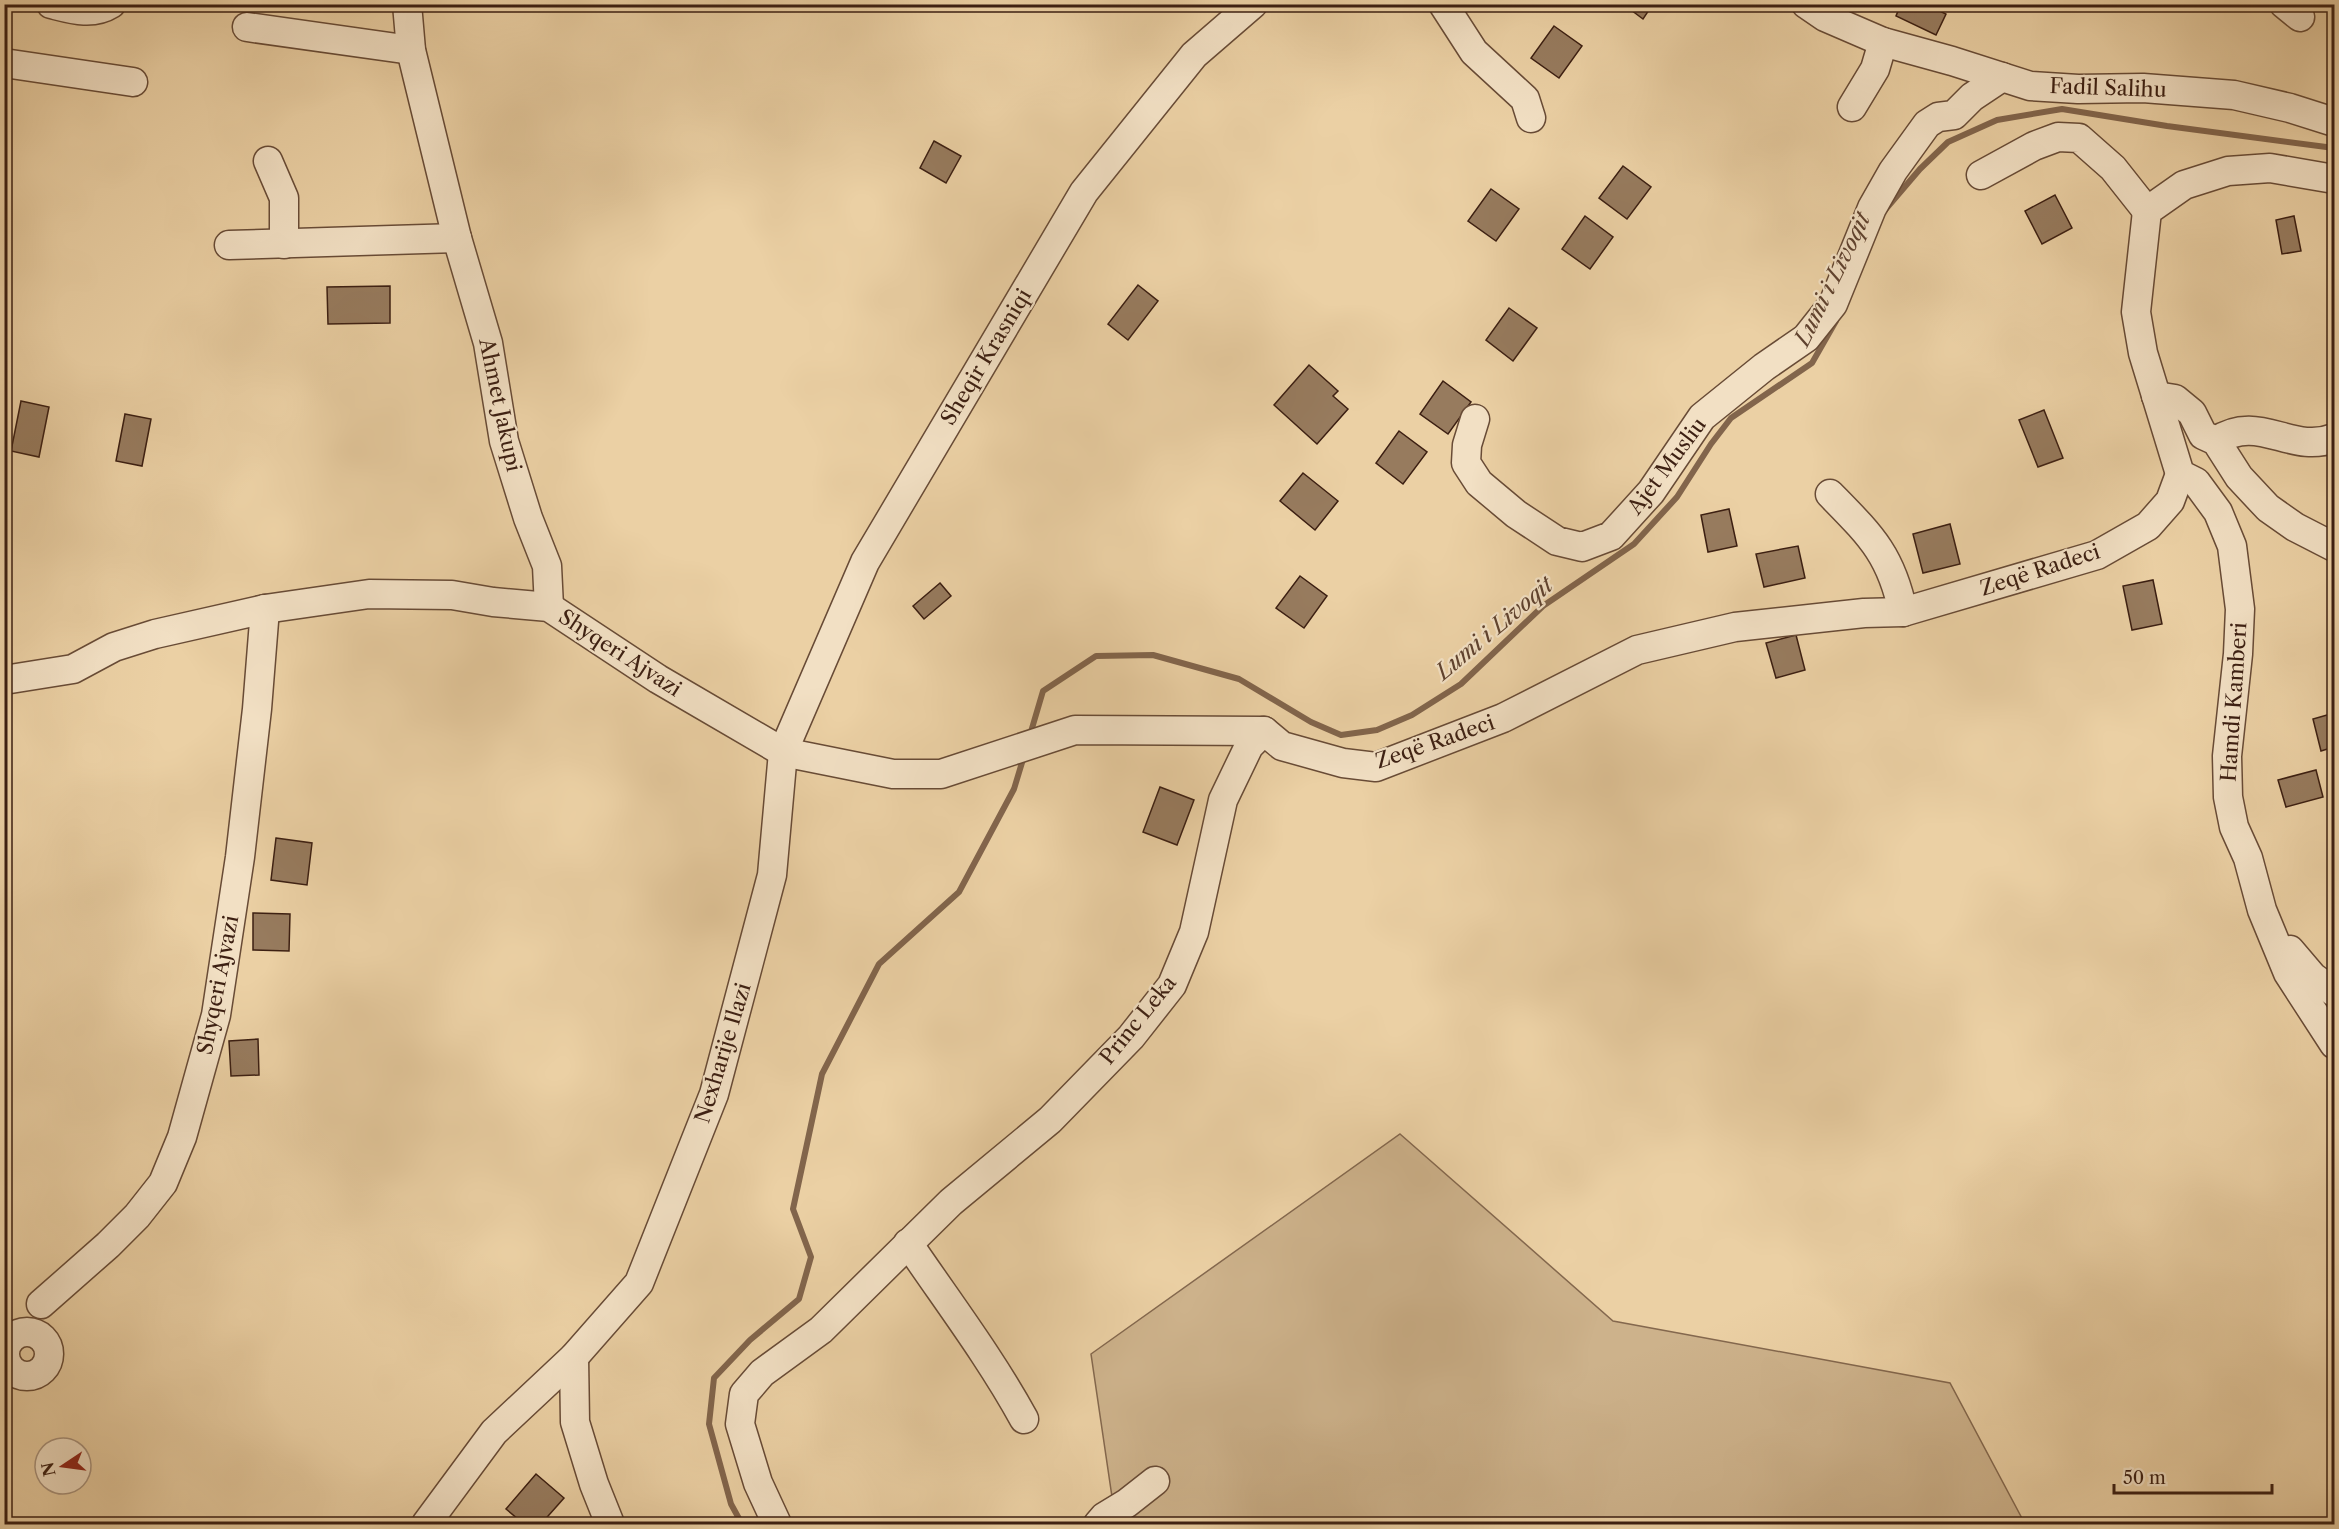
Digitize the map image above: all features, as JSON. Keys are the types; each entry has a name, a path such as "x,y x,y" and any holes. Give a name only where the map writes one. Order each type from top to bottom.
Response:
{"street":[{"path":"51,4 81,11 102,10 111,4"},
{"name":"Ahmet Jakupi","path":"407,4 411,50 457,238 488,343 504,441 528,518 547,566 549,607"},
{"name":"Sheqir Krasniqi","path":"783,752 865,562 1084,192 1194,55 1253,4"},
{"path":"1443,4 1474,52 1525,99 1531,118"},
{"name":"Fadil Salihu","path":"1806,4 1825,17 1883,42 2030,86 2078,89 2143,88 2234,94 2334,122"},
{"path":"247,27 411,50"},
{"path":"1852,108 1875,69 1883,42"},
{"path":"4,63 133,82"},
{"name":"Ajet Musliu","path":"1475,419 1467,445 1466,463 1479,483 1516,514 1557,541 1582,547 1611,536 1651,492 1702,417 1764,367 1806,338 1833,304 1872,208 1893,171 1927,124 1938,117 1954,115 1972,97 2002,77"},
{"path":"1981,175 2034,146 2058,137 2079,138 2113,168 2147,211 2136,312 2143,353 2180,474"},
{"path":"268,161 284,198 284,244"},
{"path":"2147,211 2184,185 2228,171 2270,168 2334,179"},
{"path":"229,245 457,238"},
{"path":"2156,396 2175,399 2192,413 2203,435 2216,441 2239,477 2268,508 2295,527 2334,547"},
{"path":"2216,441 2229,432 2245,429 2304,442 2334,438"},
{"name":"Zeqë Radeci","path":"1263,731 1282,746 1343,763 1376,767 1503,718 1637,650 1735,627 1864,613 1903,612 2097,555 2148,526 2170,501 2180,474"},
{"name":"Hamdi Kamberi","path":"2180,474 2196,482 2218,512 2232,546 2240,609 2238,654 2227,756 2228,797 2234,827 2248,858 2262,910 2288,973 2334,1044"},
{"path":"1830,494 1880,548 1897,583 1903,612"},
{"name":"Shyqeri Ajvazi","path":"4,680 73,669 114,647 155,634 265,609 369,594 452,595 493,602 549,607 658,679 783,752"},
{"name":"Shyqeri Ajvazi","path":"41,1304 137,1216 163,1183 183,1137 218,1003 240,857 257,709 265,609"},
{"path":"783,752 893,774 941,774 1075,730 1263,731"},
{"name":"Princ Leka","path":"777,1524 758,1483 740,1424 744,1394 762,1373 821,1330 951,1202 1050,1120 1131,1037 1172,985 1194,932 1223,800 1249,746 1263,731"},
{"name":"Nexharije Ilazi","path":"426,1524 494,1432 574,1357 639,1283 714,1094 772,875 783,752"},
{"path":"2271,933 2284,943 2313,977 2334,992"},
{"path":"908,1243 976,1339 1024,1419"},
{"path":"574,1357 575,1422 594,1484 610,1524"},
{"path":"1098,1524 1104,1517 1155,1482"}],"shaded area":[{"path":"1400,1134 1613,1321 1950,1383 2025,1524 1116,1524 1091,1354"}],"building":[{"path":"1623,4 1653,4 1643,19"},
{"path":"1901,4 1925,4 1946,14 1936,35 1896,16"},
{"path":"1554,26 1582,46 1559,78 1531,58"},
{"path":"934,141 961,156 946,183 920,168"},
{"path":"1623,166 1651,187 1627,219 1599,198"},
{"path":"1491,189 1519,209 1496,241 1468,221"},
{"path":"2055,195 2072,228 2042,244 2025,211"},
{"path":"1585,216 1613,237 1590,269 1562,249"},
{"path":"2294,216 2301,251 2282,254 2276,220"},
{"path":"1138,285 1158,301 1128,340 1108,324"},
{"path":"390,286 390,323 328,324 327,287"},
{"path":"1509,308 1537,328 1513,361 1486,340"},
{"path":"1309,365 1338,391 1333,396 1348,409 1317,444 1274,405"},
{"path":"1443,381 1471,402 1448,434 1420,414"},
{"path":"21,401 49,407 39,457 11,451"},
{"path":"2044,410 2063,458 2038,467 2019,420"},
{"path":"125,414 151,419 142,466 116,461"},
{"path":"1399,431 1427,452 1403,484 1376,463"},
{"path":"1303,473 1338,501 1315,530 1280,501"},
{"path":"1729,509 1737,546 1708,552 1701,515"},
{"path":"1950,524 1960,564 1923,573 1913,534"},
{"path":"1798,546 1805,578 1764,587 1756,554"},
{"path":"1300,576 1327,596 1304,628 1276,608"},
{"path":"2153,580 2162,624 2132,630 2123,586"},
{"path":"940,583 951,596 924,619 913,606"},
{"path":"1796,635 1805,670 1776,678 1766,643"},
{"path":"2334,713 2334,747 2321,751 2313,719"},
{"path":"2316,770 2323,797 2286,807 2278,780"},
{"path":"1160,787 1194,800 1177,845 1143,832"},
{"path":"276,838 312,843 307,885 271,880"},
{"path":"253,913 290,914 289,951 253,950"},
{"path":"258,1039 259,1075 231,1076 229,1041"},
{"path":"536,1474 564,1498 541,1524 524,1524 506,1509"}],"waterway":[{"name":"Lumi i Livoqit","path":"1885,210 1920,169 1948,142 1997,120 2062,109 2167,126 2334,148"},
{"name":"Lumi i Livoqit","path":"1030,735 1043,691 1096,656 1153,655 1239,679 1311,722 1341,735 1377,730 1412,715 1461,684 1543,606 1634,544 1677,497 1711,444 1731,418 1812,363 1836,321"},
{"name":"Lumi i Livoqit","path":"742,1524 731,1504 709,1424 714,1378 750,1340 799,1299 811,1257 793,1209 822,1074 879,964 959,892 1014,789 1024,756"}]}
